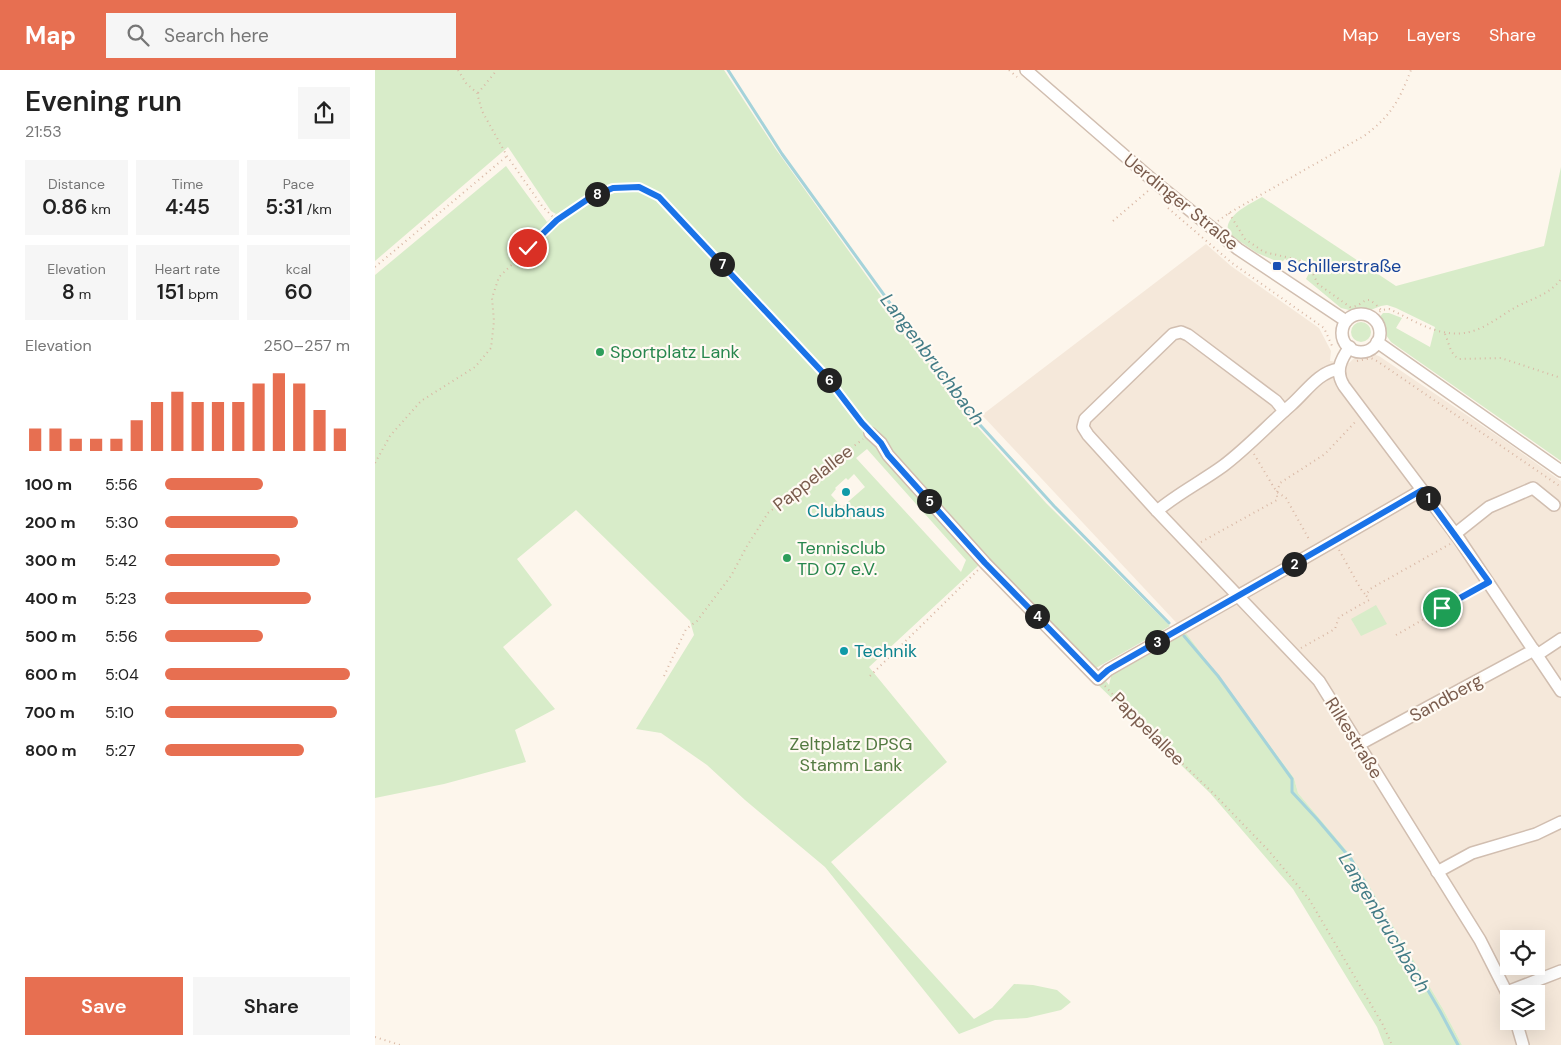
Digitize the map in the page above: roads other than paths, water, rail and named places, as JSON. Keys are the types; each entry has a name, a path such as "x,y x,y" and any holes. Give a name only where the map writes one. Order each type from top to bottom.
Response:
{"street":[{"name":"Uerdinger Straße","path":"1026,70 1156,183 1231,243 1346,321"},
{"path":"1358,314 1365,314 1371,317 1376,322 1380,335 1373,347 1361,351 1349,348 1342,335 1346,321 1351,316 1358,314"},
{"path":"1283,411 1276,401 1181,332 1173,334 1083,423 1088,435 1157,511 1225,465 1248,444 1283,411 1319,377 1331,370 1339,369"},
{"path":"1377,342 1561,471"},
{"path":"1349,348 1342,359 1339,369 1339,376 1344,386 1457,536 1561,691"},
{"name":"Pappelallee","path":"870,433 881,443 888,455 985,563 1098,679 1108,670 1237,596"},
{"path":"1457,536 1489,507 1533,488 1554,505"},
{"path":"1237,596 1422,490"},
{"name":"Rilkestraße","path":"1157,511 1319,681 1480,940 1503,985"},
{"name":"Sandberg","path":"1358,745 1561,639"},
{"path":"1437,872 1472,853 1536,834 1561,822"},
{"path":"1529,985 1561,971"},
{"path":"1519,1030 1523,1045"}],"waterway":[{"name":"Langenbruchbach","path":"728,70 782,154 971,415 1054,506 1169,623"},
{"name":"Langenbruchbach","path":"1184,636 1218,676 1292,779 1292,792 1351,859 1458,1045"}],"place":[{"name":"Schillerstraße","path":"1277,266"},
{"name":"Sportplatz Lank","path":"600,352"},
{"name":"Clubhaus","path":"846,492"},
{"name":"Tennisclub TD 07 e.V.","path":"787,558"},
{"name":"Technik","path":"844,651"}],"park label":[{"name":"Zeltplatz DPSG Stamm Lank","path":"851,754"}]}
